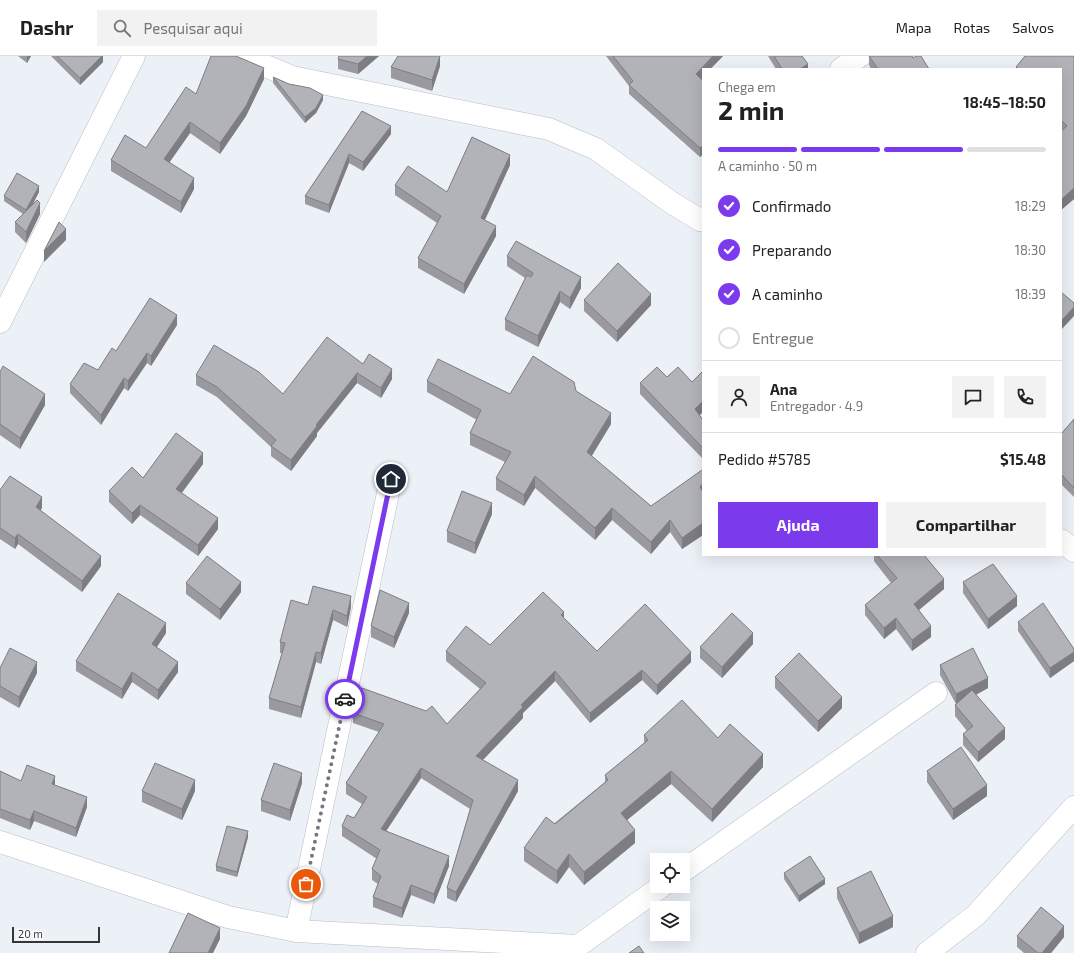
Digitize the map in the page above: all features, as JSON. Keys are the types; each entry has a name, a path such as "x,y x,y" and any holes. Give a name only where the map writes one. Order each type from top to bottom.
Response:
{"street":[{"path":"0,322 134,56"},
{"path":"242,56 292,77 549,128 596,150 672,203 702,220"},
{"path":"842,68 860,56"},
{"path":"296,930 391,479"},
{"path":"1062,541 1074,551"},
{"path":"690,866 936,693"},
{"path":"928,953 976,915 1074,808"},
{"path":"0,842 228,917 296,930 578,949 653,893"}],"building":[{"path":"57,56 102,56 80,78"},
{"path":"211,56 236,56 264,68 246,106 220,143 190,122 164,159 194,178 181,202 111,160 125,135 146,148 186,87 196,94"},
{"path":"339,56 367,56 358,64 338,59"},
{"path":"398,56 440,56 432,80 391,67"},
{"path":"613,56 713,56 696,74 702,80 702,146 700,148 629,85 633,81"},
{"path":"774,56 802,56 808,64 802,68 781,68"},
{"path":"869,56 912,56 913,58 916,56 921,56 928,68 877,68"},
{"path":"1025,56 1074,56 1074,188 1062,199 1062,130 1067,126 1062,121 1062,68 1016,67"},
{"path":"273,77 289,84 310,88 323,95 316,108 305,117"},
{"path":"362,111 391,126 363,162 349,154 329,205 305,196"},
{"path":"472,137 510,155 481,218 496,226 464,284 418,258 441,216 395,185 408,166 447,192"},
{"path":"17,173 39,186 26,210 4,196"},
{"path":"37,200 40,203 26,232 15,222"},
{"path":"59,222 66,229 44,251"},
{"path":"516,241 581,277 570,298 560,291 538,336 505,319 527,275 531,277 533,273 507,256"},
{"path":"618,263 651,294 617,331 584,300"},
{"path":"1062,293 1074,303 1074,307 1062,320"},
{"path":"150,298 177,315 151,356 147,353 128,381 124,378 101,415 70,384 84,363 98,370 112,348 116,351"},
{"path":"327,337 363,364 369,354 392,369 381,388 357,373 316,425 317,426 291,460 271,446 276,440 217,387 196,375 214,345 259,372 283,394"},
{"path":"533,356 574,382 576,391 611,413 587,452 651,506 702,470 702,484 700,487 702,490 702,524 682,538 670,520 651,542 612,508 595,528 535,476 524,495 496,478 511,452 470,433 481,410 427,381 438,359 510,394"},
{"path":"3,366 45,394 20,438 0,424 0,372"},
{"path":"657,367 667,377 678,367 692,382 702,372 702,402 695,409 702,419 702,447 640,383"},
{"path":"1074,419 1074,488 1062,475 1062,433"},
{"path":"176,433 203,453 176,489 218,518 198,545 140,505 132,513 109,491 132,467 143,478"},
{"path":"10,476 42,497 36,507 101,556 82,581 18,534 15,538 0,528 0,490"},
{"path":"462,491 492,503 475,543 447,531"},
{"path":"207,556 241,582 220,609 186,583"},
{"path":"878,556 925,556 944,579 914,604 931,626 912,640 896,618 884,628 865,605 897,578"},
{"path":"993,564 1017,596 988,619 963,582"},
{"path":"313,586 351,596 347,616 333,610 321,653 316,652 301,707 269,698 285,643 280,642 291,600 308,605"},
{"path":"380,590 409,603 394,637 371,626"},
{"path":"543,592 564,612 561,615 597,651 645,604 691,652 657,685 642,670 590,713 555,671 521,705 523,707 476,756 518,780 456,892 447,888 473,800 421,768 381,829 449,856 434,894 411,885 402,908 373,897 381,876 372,869 380,850 342,826 347,815 354,818 367,797 346,783 384,724 353,713 362,688 426,711 432,706 447,724 486,683 446,651 466,626 490,645"},
{"path":"118,593 166,623 152,644 178,662 158,690 132,672 122,689 76,661"},
{"path":"1043,603 1074,649 1074,652 1050,668 1018,622"},
{"path":"732,613 753,633 722,667 700,647"},
{"path":"10,648 37,662 19,697 0,686 0,668"},
{"path":"973,648 988,678 956,694 940,665"},
{"path":"799,653 842,697 818,721 775,677"},
{"path":"972,690 1005,728 978,752 963,734 973,726 955,705"},
{"path":"682,700 718,738 730,724 763,754 712,809 671,771 621,813 635,830 584,872 569,854 557,871 524,848 546,817 555,824 608,780 605,775 648,740 644,735"},
{"path":"961,747 987,785 953,809 927,771"},
{"path":"155,763 195,780 182,809 142,791"},
{"path":"274,763 302,773 290,810 261,800"},
{"path":"27,765 55,776 52,784 87,797 76,828 34,811 30,820 0,809 0,771 21,781"},
{"path":"227,826 248,831 237,872 216,866"},
{"path":"810,856 825,879 799,896 784,873"},
{"path":"871,871 893,916 859,933 837,888"},
{"path":"1041,907 1064,926 1042,953 1038,953 1017,936"},
{"path":"188,913 220,928 208,953 169,953"},
{"path":"639,946 644,953 629,953"}],"way so far":[{"path":"306,884 345,699"}],"route":[{"path":"345,699 391,479"}]}
